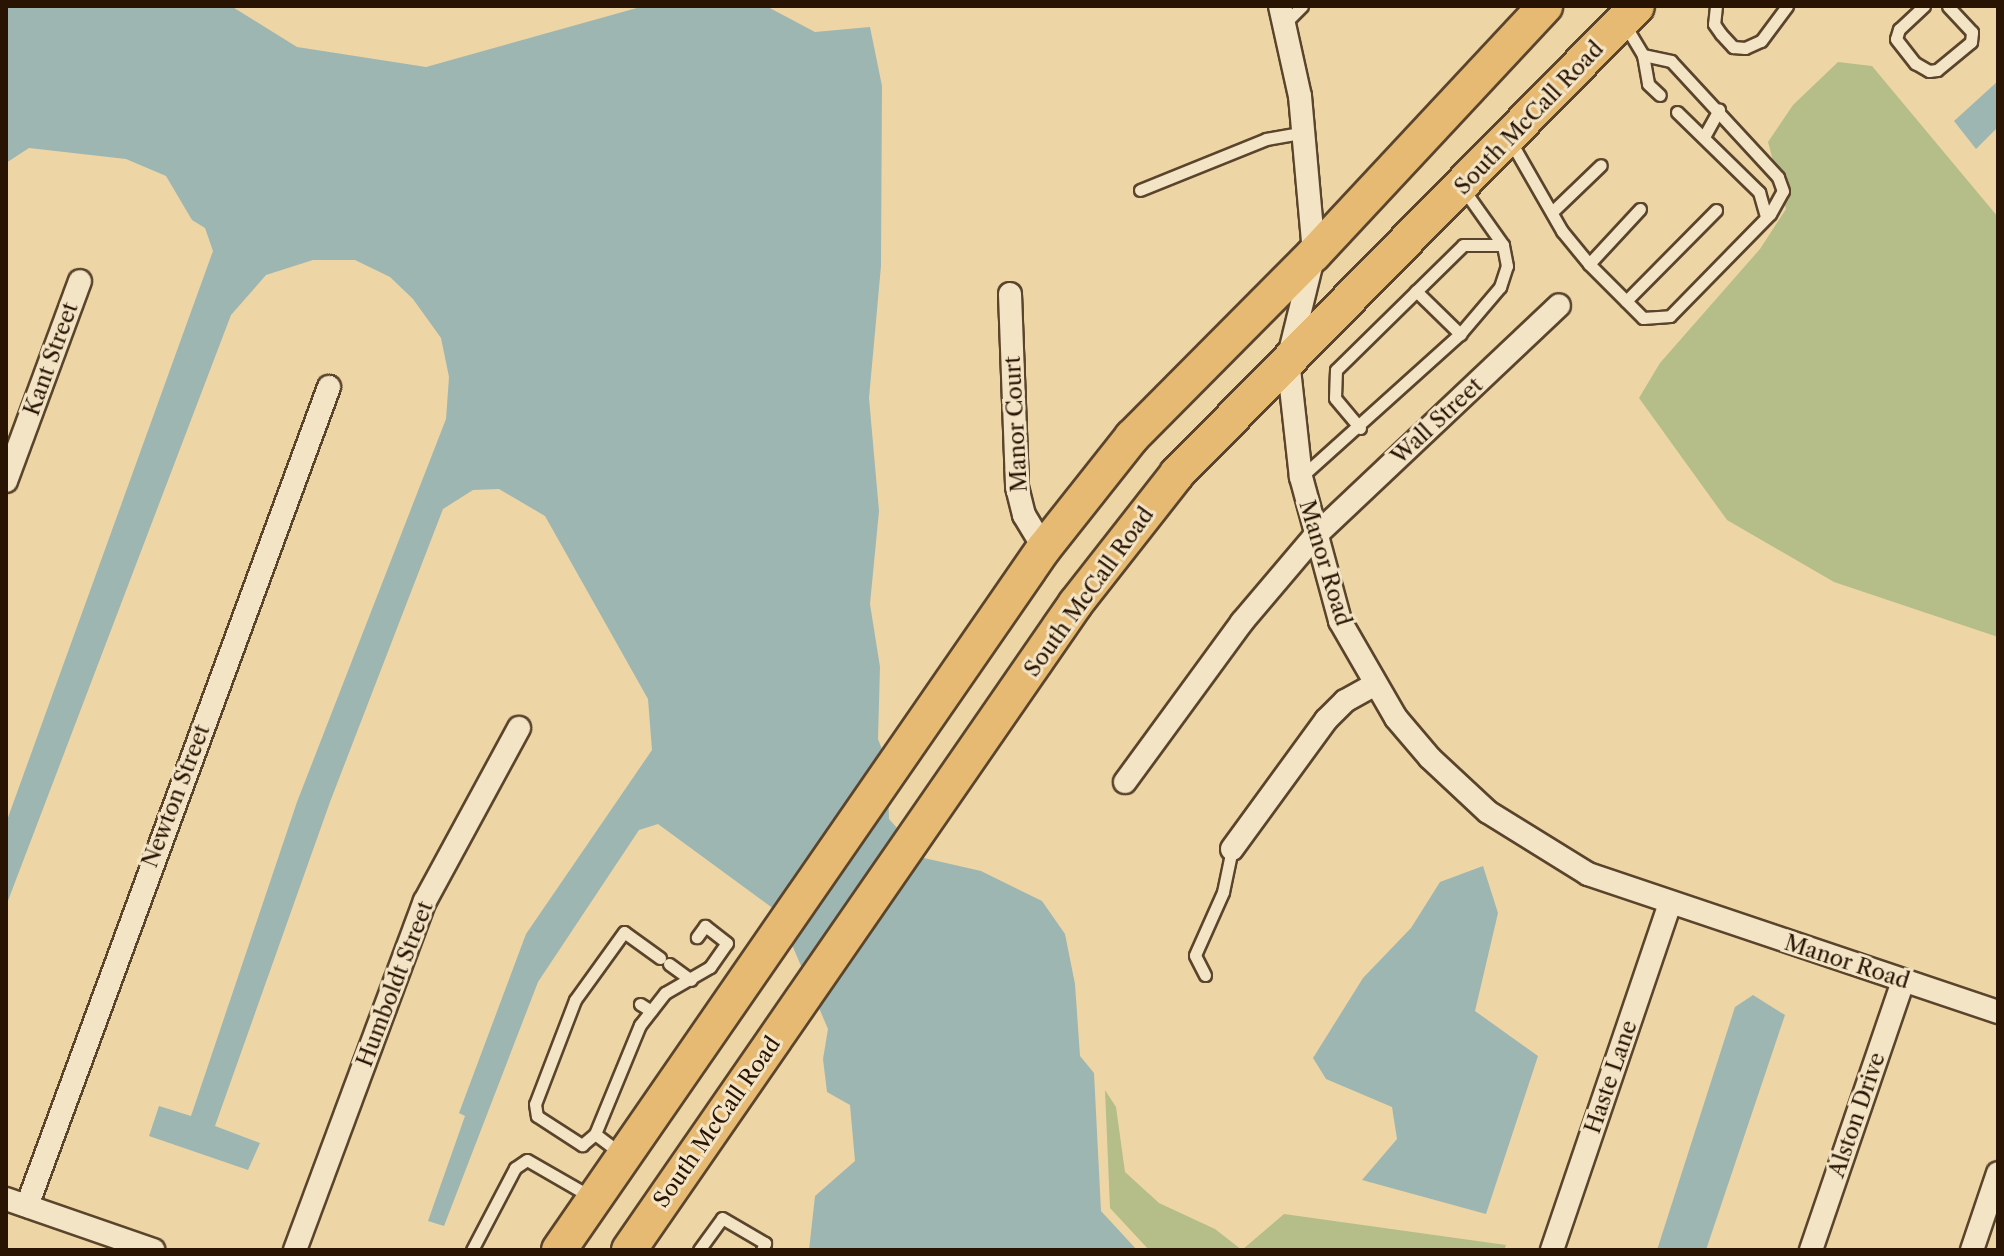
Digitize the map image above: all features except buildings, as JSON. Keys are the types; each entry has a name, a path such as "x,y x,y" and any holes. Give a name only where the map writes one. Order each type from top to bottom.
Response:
{"main road":[{"path":"559,1250 1044,548 1132,437 1314,254 1545,6"},
{"name":"South McCall Road","path":"629,1250 1090,585 1177,474 1462,187 1628,11"}],"street":[{"name":"Manor Road","path":"1282,14 1305,132 1314,254 1288,360 1301,477 1314,537 1340,621 1374,685 1430,758 1488,812 1588,874 1998,1012"},
{"name":"Kant Street","path":"6,481 80,281"},
{"name":"Manor Court","path":"1010,294 1017,487 1024,515 1044,548"},
{"name":"Wall Street","path":"1125,782 1242,622 1314,537 1559,305"},
{"name":"Newton Street","path":"17,1202 329,387"},
{"path":"1232,849 1326,720 1345,701 1374,685"},
{"name":"Humboldt Street","path":"295,1250 425,901 519,728"},
{"name":"Haste Lane","path":"1552,1250 1670,904"},
{"name":"Alston Drive","path":"1811,1250 1903,981"},
{"path":"1972,1250 1998,1173"},
{"path":"17,1202 153,1250"}],"lane":[{"path":"1282,14 1302,6"},
{"path":"1716,6 1714,24 1733,47 1745,48 1761,41 1787,6"},
{"path":"1924,6 1899,29 1896,39 1915,63 1929,71 1937,70 1971,42 1972,32 1948,6"},
{"path":"1628,11 1643,55 1648,84 1660,95"},
{"path":"1509,138 1589,264 1643,318 1670,316 1766,217 1783,191 1778,177 1671,61 1643,55"},
{"path":"1705,135 1719,110"},
{"path":"1677,112 1705,135 1759,192 1766,217"},
{"path":"1140,190 1266,139 1305,132"},
{"path":"1553,211 1601,165"},
{"path":"1301,477 1360,428 1460,334 1500,287 1507,266 1503,245 1462,187"},
{"path":"1589,264 1640,209"},
{"path":"1626,301 1716,210"},
{"path":"1360,428 1335,398 1336,370 1463,245 1503,245"},
{"path":"1416,291 1460,334"},
{"path":"1205,975 1195,955 1223,892 1232,849"},
{"path":"691,980 671,962 624,932 598,975 575,1000 557,1059 535,1104 537,1116 582,1145 595,1134 610,1082 651,1011 665,993 691,980 710,967 727,943 705,926 697,937"},
{"path":"640,1004 651,1011"},
{"path":"595,1134 625,1156"},
{"path":"472,1250 515,1168 527,1160 594,1198"},
{"path":"699,1250 722,1218 765,1243 762,1250"}],"green space":[{"path":"1838,62 1872,66 1998,217 1998,637 1834,582 1727,520 1639,398 1660,363 1760,249 1786,209 1768,142 1793,105"},
{"path":"1105,1090 1116,1107 1125,1172 1159,1203 1215,1229 1242,1250 1149,1250 1110,1208"},
{"path":"1284,1214 1506,1245 1504,1250 1242,1250"}],"water":[{"path":"6,6 231,6 297,47 426,67 644,6 766,6 815,32 870,27 882,86 881,266 869,398 879,511 870,604 880,667 878,739 887,762 889,819 924,858 981,871 1042,901 1065,934 1075,984 1080,1056 1094,1073 1101,1211 1137,1250 809,1250 815,1196 855,1161 850,1105 827,1092 823,1059 828,1029 778,912 658,824 639,830 538,982 444,1226 428,1221 465,1116 459,1113 526,934 652,750 648,699 545,516 499,489 473,490 443,509 330,802 215,1126 260,1143 248,1170 149,1136 159,1106 191,1116 297,802 446,419 449,377 441,338 413,299 390,277 355,260 313,260 266,275 231,315 6,906 6,823 213,251 205,228 192,220 166,176 126,159 29,148 6,163"},
{"path":"1998,81 1998,127 1976,149 1954,121"},
{"path":"1483,866 1498,913 1475,1011 1538,1056 1486,1214 1362,1180 1397,1139 1392,1107 1326,1079 1313,1058 1363,978 1411,928 1440,882"},
{"path":"1753,995 1785,1015 1706,1250 1657,1250 1735,1007"}]}
